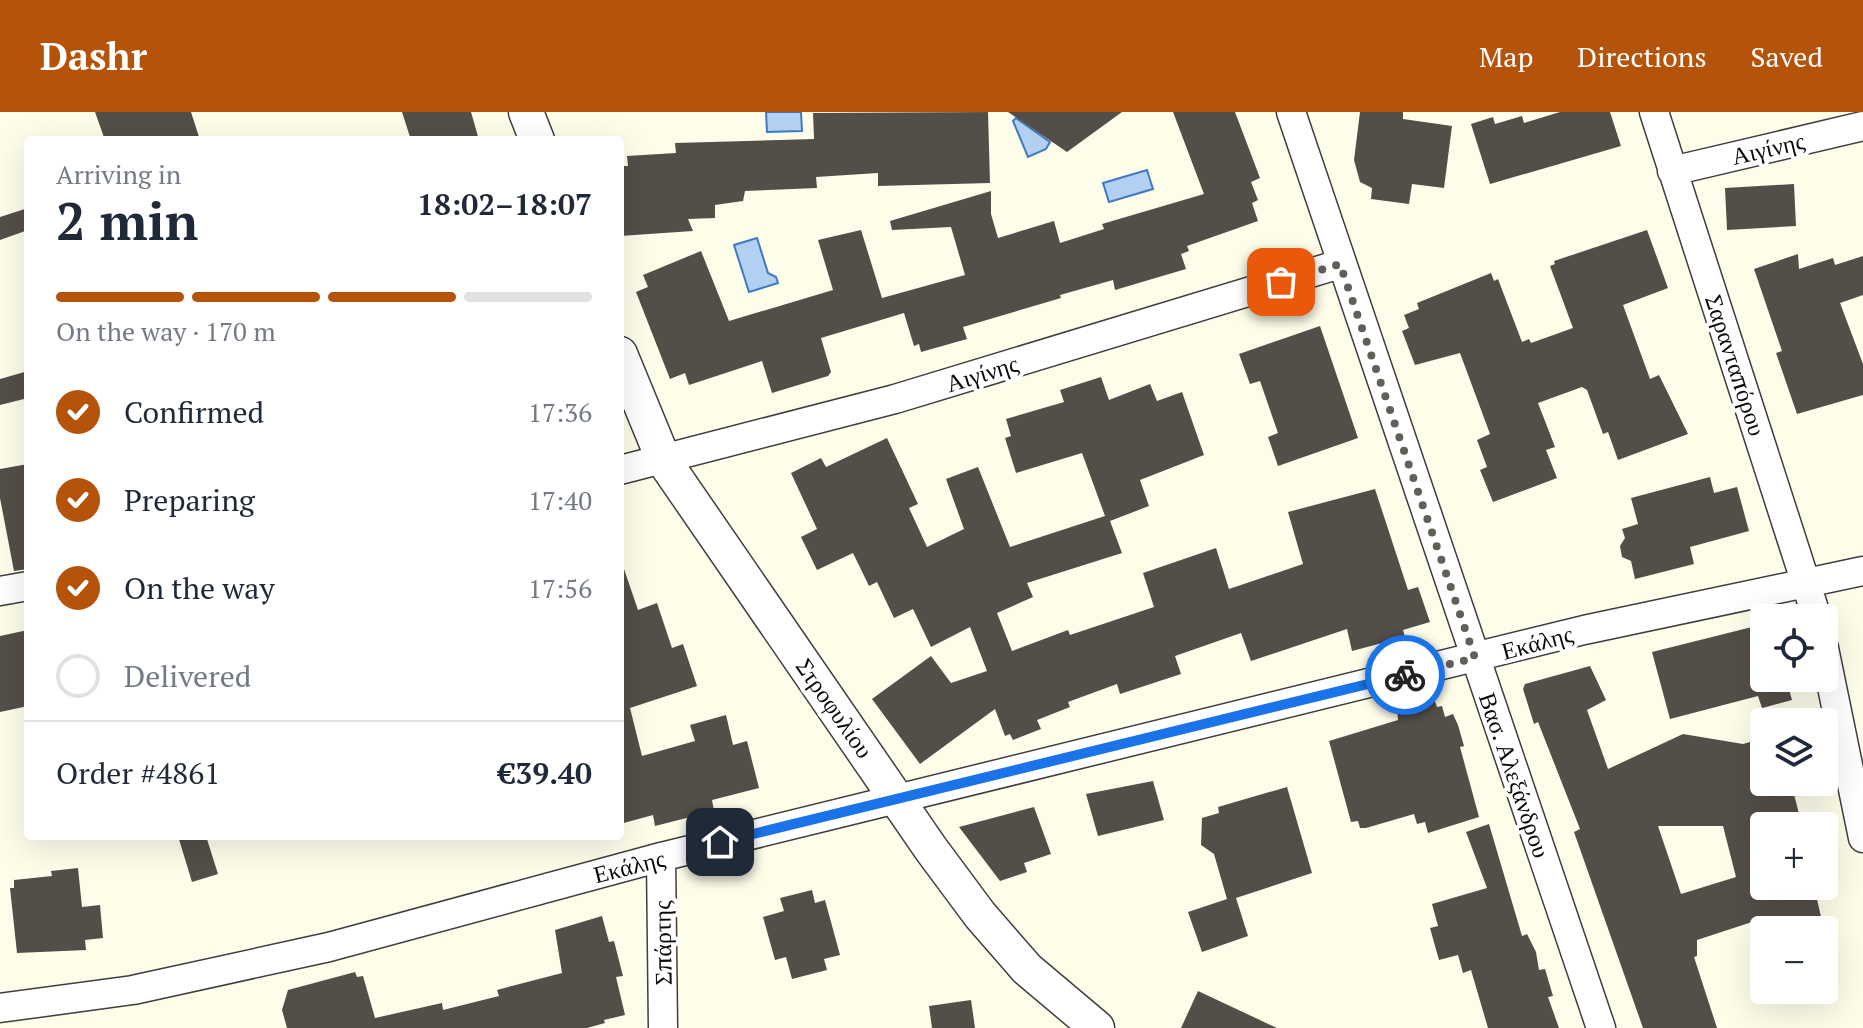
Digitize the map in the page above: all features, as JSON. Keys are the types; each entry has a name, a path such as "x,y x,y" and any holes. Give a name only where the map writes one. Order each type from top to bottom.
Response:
{"street":[{"path":"526,112 535,136"},
{"name":"Βασ. Αλεξάνδρου","path":"1291,112 1601,1028"},
{"name":"Σαρανταπόρου","path":"1654,112 1813,604"},
{"name":"Αιγίνης","path":"1672,171 1863,126"},
{"name":"Αιγίνης","path":"624,469 895,399 1340,264"},
{"name":"Στροφυλίου","path":"624,364 664,461 980,915 1027,969 1097,1028"},
{"name":"Εκάλης","path":"0,1008 133,990 329,947 661,857 898,798 1584,630 1863,571"},
{"path":"0,591 24,587"},
{"path":"1833,692 1863,838"},
{"name":"Σπάρτης","path":"661,857 663,1028"}],"water":[{"path":"766,112 801,112 802,131 767,132"},
{"path":"1016,118 1050,142 1046,149 1028,157 1013,121"},
{"path":"1147,170 1153,189 1109,202 1103,183"},
{"path":"757,238 768,273 776,277 778,283 749,292 734,245"}],"building":[{"path":"95,112 191,112 199,136 104,136"},
{"path":"402,112 471,112 478,136 410,136"},
{"path":"988,112 990,183 878,186 878,173 816,177 817,188 745,191 743,201 715,205 715,218 688,219 693,231 624,236 624,166 628,166 627,156 676,153 675,143 814,139 813,113"},
{"path":"1008,112 1122,112 1067,152"},
{"path":"1173,112 1235,112 1260,178 1251,182 1258,200 1252,203 1258,221 1187,246 1189,251 1181,254 1186,269 1115,290 1113,280 1060,295 1061,298 963,327 967,339 921,352 919,344 914,346 904,313 821,338 831,372 828,376 772,393 762,361 689,385 685,373 670,379 636,292 648,287 643,275 701,251 729,321 833,290 818,240 861,230 882,298 965,275 951,227 892,230 890,221 991,191 991,214 998,238 1054,221 1060,243 1104,229 1102,224 1204,194"},
{"path":"1360,112 1403,112 1403,119 1452,126 1444,188 1412,184 1409,204 1371,199 1372,188 1360,182 1354,160"},
{"path":"1560,112 1610,112 1621,146 1490,184 1471,124 1493,117 1495,124 1522,116 1524,123"},
{"path":"1794,184 1796,226 1727,230 1725,188"},
{"path":"24,209 24,231 0,240 0,217"},
{"path":"1647,230 1668,288 1623,305 1650,379 1659,375 1688,434 1618,460 1608,432 1603,434 1587,390 1582,387 1538,403 1555,447 1546,450 1557,478 1493,502 1480,470 1487,467 1477,440 1490,434 1460,353 1415,365 1402,331 1409,328 1404,315 1419,309 1417,303 1491,273 1494,281 1498,279 1522,342 1529,339 1531,343 1573,328 1550,266 1555,264 1554,261"},
{"path":"1798,254 1799,269 1833,258 1835,265 1863,256 1863,295 1840,303 1863,364 1863,395 1797,414 1776,353 1782,351 1754,269"},
{"path":"1320,326 1358,438 1278,466 1268,437 1278,433 1260,381 1250,384 1239,354"},
{"path":"24,372 24,399 0,405 0,379"},
{"path":"1101,377 1109,400 1150,384 1157,401 1182,392 1204,455 1140,480 1149,506 1110,521 1122,553 1027,583 1033,597 997,613 1012,651 1068,630 1070,635 1154,607 1143,573 1216,548 1229,589 1303,564 1288,512 1375,489 1408,590 1418,587 1430,622 1403,630 1405,637 1352,651 1347,629 1251,661 1241,633 1175,656 1181,674 1120,694 1117,684 1068,702 1070,707 1037,720 1041,729 1013,740 1010,734 1005,736 995,709 920,764 872,699 931,656 951,683 987,671 970,627 931,647 913,609 894,618 877,582 869,586 853,553 817,570 801,537 817,529 791,473 821,458 826,467 887,438 918,504 909,508 927,547 964,529 946,479 978,467 1010,547 1105,516 1082,453 1016,473 1005,438 1011,436 1006,419 1064,402 1060,390"},
{"path":"24,465 24,570 14,571 0,498 0,469"},
{"path":"1710,477 1714,493 1737,487 1749,531 1690,547 1694,564 1635,579 1631,561 1622,557 1620,546 1625,538 1622,529 1638,524 1631,498"},
{"path":"624,569 638,610 657,603 672,648 683,644 697,686 630,708 642,756 695,741 690,725 726,715 733,745 747,741 759,788 712,800 714,811 655,826 653,815 624,823"},
{"path":"1750,628 1750,692 1790,692 1792,700 1762,708 1758,696 1670,719 1652,652"},
{"path":"24,631 24,707 0,712 0,636"},
{"path":"1590,666 1606,700 1587,710 1608,769 1683,734 1743,744 1750,742 1750,796 1794,796 1798,812 1750,812 1750,900 1817,900 1821,916 1750,916 1750,923 1697,940 1697,956 1694,957 1717,1028 1643,1028 1574,832 1580,829 1538,722 1534,724 1523,689 1525,684","holes":["1658,826 1723,826 1736,877 1681,894"]},
{"path":"1434,699 1437,707 1442,706 1445,717 1453,714 1458,725 1464,746 1460,747 1479,817 1428,833 1425,822 1417,824 1414,814 1360,828 1358,821 1351,822 1329,741 1398,720 1397,709"},
{"path":"1153,781 1164,820 1098,836 1086,794"},
{"path":"1287,787 1312,873 1236,898 1248,936 1202,952 1188,912 1227,899 1214,854 1201,845 1202,818 1219,813 1218,807"},
{"path":"1034,807 1051,854 1024,863 1027,872 1000,881 959,827"},
{"path":"1489,824 1522,936 1527,934 1536,952 1539,970 1545,969 1553,996 1548,997 1559,1028 1488,1028 1471,970 1463,973 1458,955 1439,960 1430,928 1438,926 1432,904 1487,888 1466,832"},
{"path":"179,840 207,840 218,874 192,882"},
{"path":"78,868 82,907 100,905 103,938 85,940 86,950 17,953 10,888 14,888 14,880 52,876 51,871"},
{"path":"812,890 815,903 825,900 840,955 824,959 827,970 792,979 786,957 775,960 763,917 784,911 780,898"},
{"path":"602,916 609,942 614,941 623,976 616,977 625,1015 604,1020 605,1023 587,1028 287,1028 282,1010 288,990 355,972 357,977 363,976 375,1018 442,1003 443,1010 499,996 497,990 562,973 555,930"},
{"path":"1198,991 1277,1028 1181,1028"},
{"path":"971,1000 975,1028 932,1028 929,1006"}],"way so far":[{"path":"1281,282 1340,264 1475,658 1405,675"}],"route":[{"path":"720,842 1405,675"}]}
